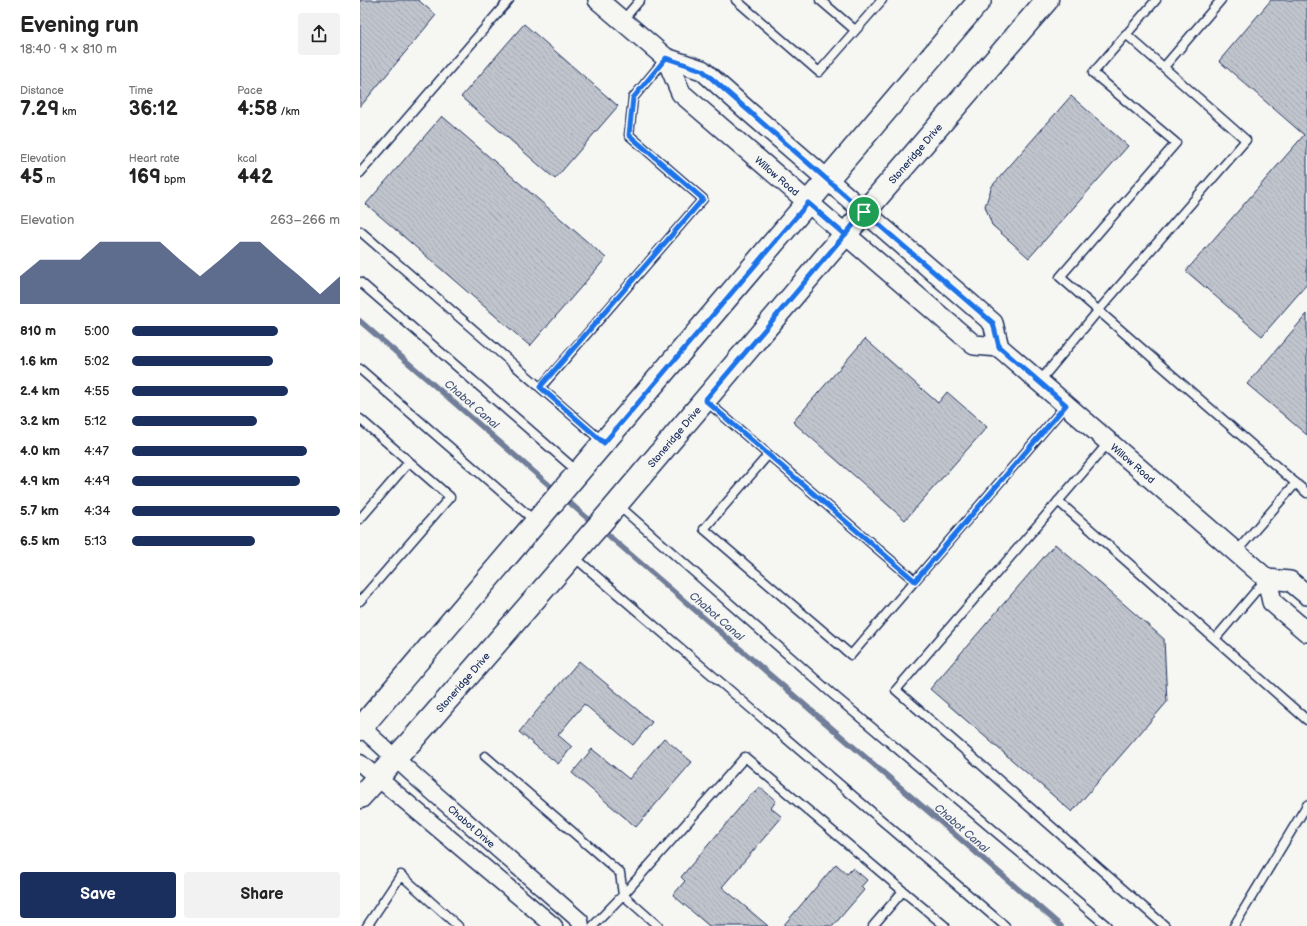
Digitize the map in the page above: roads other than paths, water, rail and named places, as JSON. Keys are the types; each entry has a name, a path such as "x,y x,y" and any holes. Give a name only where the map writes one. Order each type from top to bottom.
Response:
{"main road":[{"path":"360,728 980,0"},
{"name":"Stoneridge Drive","path":"360,797 576,552 864,212 1047,0"}],"street":[{"name":"Willow Road","path":"598,0 666,58 702,70 993,323 999,347"},
{"name":"Willow Road","path":"666,58 681,93 974,344 999,347 1267,579"},
{"path":"1307,595 1290,581 1267,579 1272,602 1307,632"},
{"name":"Chabot Drive","path":"360,728 580,921 581,926"},
{"path":"360,763 554,926"}],"lane":[{"path":"360,172 509,0"},
{"path":"622,21 640,0"},
{"path":"736,0 819,72 882,0"},
{"path":"820,0 855,30"},
{"path":"1156,0 1093,73 1176,143 1060,278 1307,493"},
{"path":"1164,67 1221,0"},
{"path":"1039,382 1098,311 1246,140 1126,34"},
{"path":"540,387 703,199 629,135 633,98 666,58"},
{"path":"360,231 604,443"},
{"path":"360,282 577,475"},
{"path":"360,369 539,519"},
{"path":"705,400 915,581"},
{"path":"768,455 704,529 851,655 1066,405"},
{"path":"360,419 450,497 360,601"},
{"path":"1109,442 896,690 1165,926"},
{"path":"360,519 409,462"},
{"path":"1236,552 1296,483"},
{"path":"1058,501 1307,720"},
{"path":"614,507 1107,926"},
{"path":"576,552 1005,926"},
{"path":"1215,639 1267,579"},
{"path":"485,756 620,873 623,895 658,926"},
{"path":"593,926 623,895 744,757 945,926"},
{"path":"1234,926 1307,805"},
{"path":"367,926 401,875 458,926"},
{"path":"873,926 904,891"}],"waterway":[{"name":"Chabot Canal","path":"360,321 556,491"},
{"name":"Chabot Canal","path":"563,497 594,524"},
{"name":"Chabot Canal","path":"601,529 1061,926"}]}
